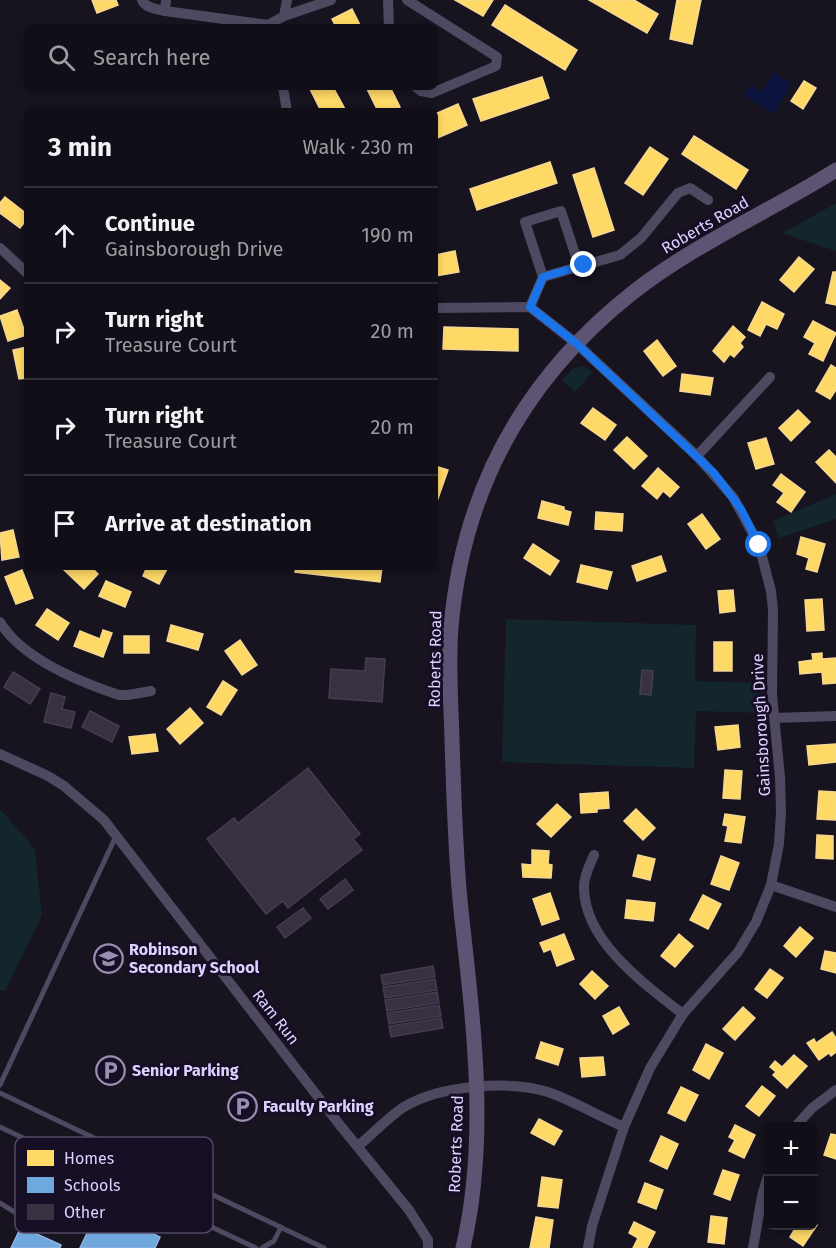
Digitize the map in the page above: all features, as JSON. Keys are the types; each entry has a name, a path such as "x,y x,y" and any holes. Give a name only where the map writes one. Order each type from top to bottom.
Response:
{"main road":[{"name":"Roberts Road","path":"464,1248 473,1186 477,1131 476,1086 473,1021 455,843 450,659 454,598 461,557 482,490 497,454 533,394 606,315 633,292 666,269 836,170"}],"street":[{"path":"142,0 150,8 165,5 258,24"},
{"path":"284,16 287,0"},
{"path":"271,24 284,16 331,0"},
{"path":"388,0 389,24"},
{"path":"407,0 497,57 496,66 432,93 420,90"},
{"path":"284,90 286,108"},
{"path":"543,277 620,255 641,238 678,193 690,188 708,200"},
{"path":"438,308 530,307 543,277 525,222 561,211 579,266"},
{"path":"0,248 24,270"},
{"name":"Gainsborough Drive","path":"530,307 577,344 697,456 733,497 759,545 767,572 773,610 771,666 781,812 779,844 771,885 756,922 738,951 684,1014 650,1068 624,1126 592,1226 588,1248"},
{"path":"697,456 770,377"},
{"path":"0,622 18,645 46,663 119,695 151,691"},
{"path":"774,718 836,716"},
{"name":"Ram Run","path":"0,754 64,786 91,808 117,835 418,1223 428,1240 428,1248"},
{"path":"594,855 585,874 584,887 586,906 594,927 620,960 684,1014"},
{"path":"771,885 836,907"},
{"path":"358,1146 404,1107 429,1096 460,1087 539,1090 624,1126"},
{"path":"800,1122 812,1108 836,1090"},
{"path":"753,1248 764,1189"}],"lane":[{"path":"0,1085 117,835"},
{"path":"0,1093 92,1137"},
{"path":"0,1127 21,1137"},
{"path":"213,1195 324,1248"},
{"path":"0,1203 15,1211"},
{"path":"262,1248 274,1241 281,1227"},
{"path":"213,1228 256,1248"}],"shaded area":[{"path":"774,72 792,84 773,114 744,95 751,85 762,92"},
{"path":"836,203 836,251 782,233 831,206"},
{"path":"583,366 593,372 575,392 562,381 572,369"},
{"path":"836,494 836,519 779,538 773,521"},
{"path":"506,619 696,625 695,681 762,683 761,713 696,711 694,768 502,762"},
{"path":"0,809 35,849 42,915 5,991 0,990"}],"building: Homes":[{"path":"92,0 116,0 118,5 97,13"},
{"path":"455,0 493,0 483,16"},
{"path":"589,0 634,0 658,14 647,33"},
{"path":"677,0 701,0 692,44 670,39"},
{"path":"505,5 577,50 565,70 492,25"},
{"path":"352,9 360,24 334,24 332,19"},
{"path":"542,77 549,98 481,121 473,99"},
{"path":"804,81 816,88 803,109 791,101"},
{"path":"310,90 335,90 344,108 320,108"},
{"path":"368,90 392,90 400,107 398,108 376,108"},
{"path":"458,104 467,125 438,138 438,113"},
{"path":"694,136 748,170 736,189 682,154"},
{"path":"650,147 668,159 643,195 625,183"},
{"path":"550,162 557,183 477,210 470,189"},
{"path":"594,168 614,230 593,237 573,175"},
{"path":"5,197 24,212 24,223 20,228 0,213 0,203"},
{"path":"455,251 459,272 438,276 438,254"},
{"path":"799,257 814,269 794,292 780,280"},
{"path":"833,272 836,272 836,305 826,303"},
{"path":"0,280 10,288 0,299"},
{"path":"762,302 784,314 777,329 766,324 760,336 748,330"},
{"path":"17,310 24,336 8,341 0,316"},
{"path":"813,321 836,333 823,361 809,354 815,343 804,337"},
{"path":"733,326 745,337 740,343 743,347 734,357 730,354 724,362 713,351"},
{"path":"444,327 518,329 518,351 443,349"},
{"path":"657,340 676,366 663,376 644,351"},
{"path":"24,348 24,378 19,379 13,350"},
{"path":"831,365 836,368 836,390 830,399 816,391"},
{"path":"682,374 713,378 710,395 680,391"},
{"path":"593,408 616,425 605,440 581,423"},
{"path":"798,410 810,422 791,441 779,428"},
{"path":"627,437 647,456 634,469 614,450"},
{"path":"766,438 774,464 756,469 748,443"},
{"path":"829,450 836,457 836,483 816,462"},
{"path":"438,467 448,470 438,498"},
{"path":"658,468 679,487 670,497 663,491 657,499 642,486"},
{"path":"781,474 805,492 791,512 777,502 784,493 773,485"},
{"path":"542,501 564,507 564,510 571,512 568,525 538,518"},
{"path":"596,512 623,514 622,531 595,529"},
{"path":"702,514 720,539 706,549 688,524"},
{"path":"13,530 19,557 2,560 0,533"},
{"path":"801,537 825,544 817,572 806,569 809,558 797,554"},
{"path":"533,544 559,561 550,575 524,558"},
{"path":"661,556 666,571 637,581 632,566"},
{"path":"581,565 612,572 607,589 577,582"},
{"path":"22,570 33,598 16,604 5,577"},
{"path":"64,570 94,570 98,574 84,589"},
{"path":"146,570 166,570 159,584 143,576"},
{"path":"295,570 382,570 380,582 295,572"},
{"path":"106,581 131,592 125,607 99,596"},
{"path":"733,590 735,611 720,613 718,591"},
{"path":"822,599 824,630 807,631 805,600"},
{"path":"47,609 69,623 58,640 36,625"},
{"path":"171,625 203,634 198,650 167,641"},
{"path":"103,630 112,633 103,657 74,646 80,631 100,639"},
{"path":"124,636 149,636 149,653 124,653"},
{"path":"240,640 257,665 242,675 225,651"},
{"path":"714,642 732,642 732,671 714,671"},
{"path":"822,653 822,659 836,658 836,683 823,684 822,672 800,674 799,662 813,660 812,654"},
{"path":"223,681 237,690 221,715 207,707"},
{"path":"190,708 203,723 180,744 167,729"},
{"path":"738,725 740,747 718,750 715,727"},
{"path":"155,734 158,751 132,754 129,737"},
{"path":"836,744 836,762 809,765 807,746"},
{"path":"725,770 742,771 740,799 723,798"},
{"path":"819,791 836,792 836,820 817,819"},
{"path":"608,792 609,808 597,809 597,812 581,813 580,794"},
{"path":"557,804 571,817 551,837 537,824"},
{"path":"636,809 655,828 643,840 624,821"},
{"path":"725,814 745,817 741,843 725,841 728,826 723,825"},
{"path":"817,835 833,836 833,859 816,858"},
{"path":"532,850 549,851 548,864 552,865 551,878 523,877 522,864 532,865"},
{"path":"638,855 655,859 650,880 633,876"},
{"path":"721,856 739,863 729,890 711,884"},
{"path":"550,893 559,919 542,925 533,899"},
{"path":"703,895 721,904 708,929 690,920"},
{"path":"627,900 655,903 653,921 625,918"},
{"path":"800,927 813,938 796,957 784,946"},
{"path":"564,934 574,959 557,966 551,949 544,952 540,943"},
{"path":"679,934 693,946 675,967 661,956"},
{"path":"825,951 836,953 836,973 821,969"},
{"path":"770,969 783,978 767,998 755,989"},
{"path":"592,971 608,986 595,999 580,984"},
{"path":"619,1007 629,1024 613,1034 603,1016"},
{"path":"743,1007 755,1018 735,1040 723,1029"},
{"path":"832,1032 836,1038 836,1052 831,1056 829,1053 819,1060 807,1043 814,1039 816,1043"},
{"path":"541,1042 563,1049 558,1065 536,1058"},
{"path":"706,1044 723,1053 709,1079 693,1070"},
{"path":"794,1055 807,1066 787,1088 773,1075 776,1072 770,1067 775,1061 782,1067"},
{"path":"603,1057 605,1075 582,1077 580,1058"},
{"path":"762,1086 775,1096 759,1116 746,1106"},
{"path":"681,1087 698,1095 685,1121 668,1113"},
{"path":"539,1119 562,1131 554,1145 531,1133"},
{"path":"735,1125 755,1135 744,1158 729,1151 735,1140 729,1137"},
{"path":"831,1134 836,1135 836,1159 824,1155"},
{"path":"661,1136 678,1144 667,1169 650,1161"},
{"path":"723,1170 739,1175 730,1200 714,1194"},
{"path":"542,1177 562,1180 558,1208 538,1206"},
{"path":"645,1183 663,1190 656,1209 638,1202"},
{"path":"711,1216 727,1218 724,1244 708,1242"},
{"path":"536,1217 553,1220 549,1248 530,1248"},
{"path":"634,1222 655,1232 647,1248 633,1248 638,1238 629,1233"},
{"path":"794,1230 814,1230 803,1246 790,1237"}],"building: Schools":[{"path":"18,1233 34,1233 61,1245 60,1248 11,1248"},
{"path":"87,1233 152,1233 160,1237 155,1248 80,1248"}],"building: Other":[{"path":"366,658 385,659 382,702 329,698 331,669 365,671"},
{"path":"642,670 653,671 651,695 640,694"},
{"path":"13,672 40,689 30,704 4,687"},
{"path":"51,693 65,697 62,709 75,712 71,728 44,722"},
{"path":"90,711 119,726 112,742 82,727"},
{"path":"308,768 360,834 353,839 362,850 288,908 283,901 266,914 207,839 234,818 238,823"},
{"path":"345,879 353,890 328,909 320,899"},
{"path":"303,908 311,918 285,938 277,927"},
{"path":"433,966 435,977 383,985 381,975"},
{"path":"435,979 437,990 385,998 383,987"},
{"path":"437,992 439,1003 387,1011 385,1000"},
{"path":"439,1005 441,1016 389,1024 387,1013"},
{"path":"441,1018 443,1028 391,1037 389,1026"}],"place":[{"name":"Robinson Secondary School","path":"108,958"},
{"name":"Senior Parking","path":"111,1070"},
{"name":"Faculty Parking","path":"242,1106"}],"route":[{"path":"584,265 557,271 543,277 530,307 577,344 714,473 741,509 759,545"}]}
